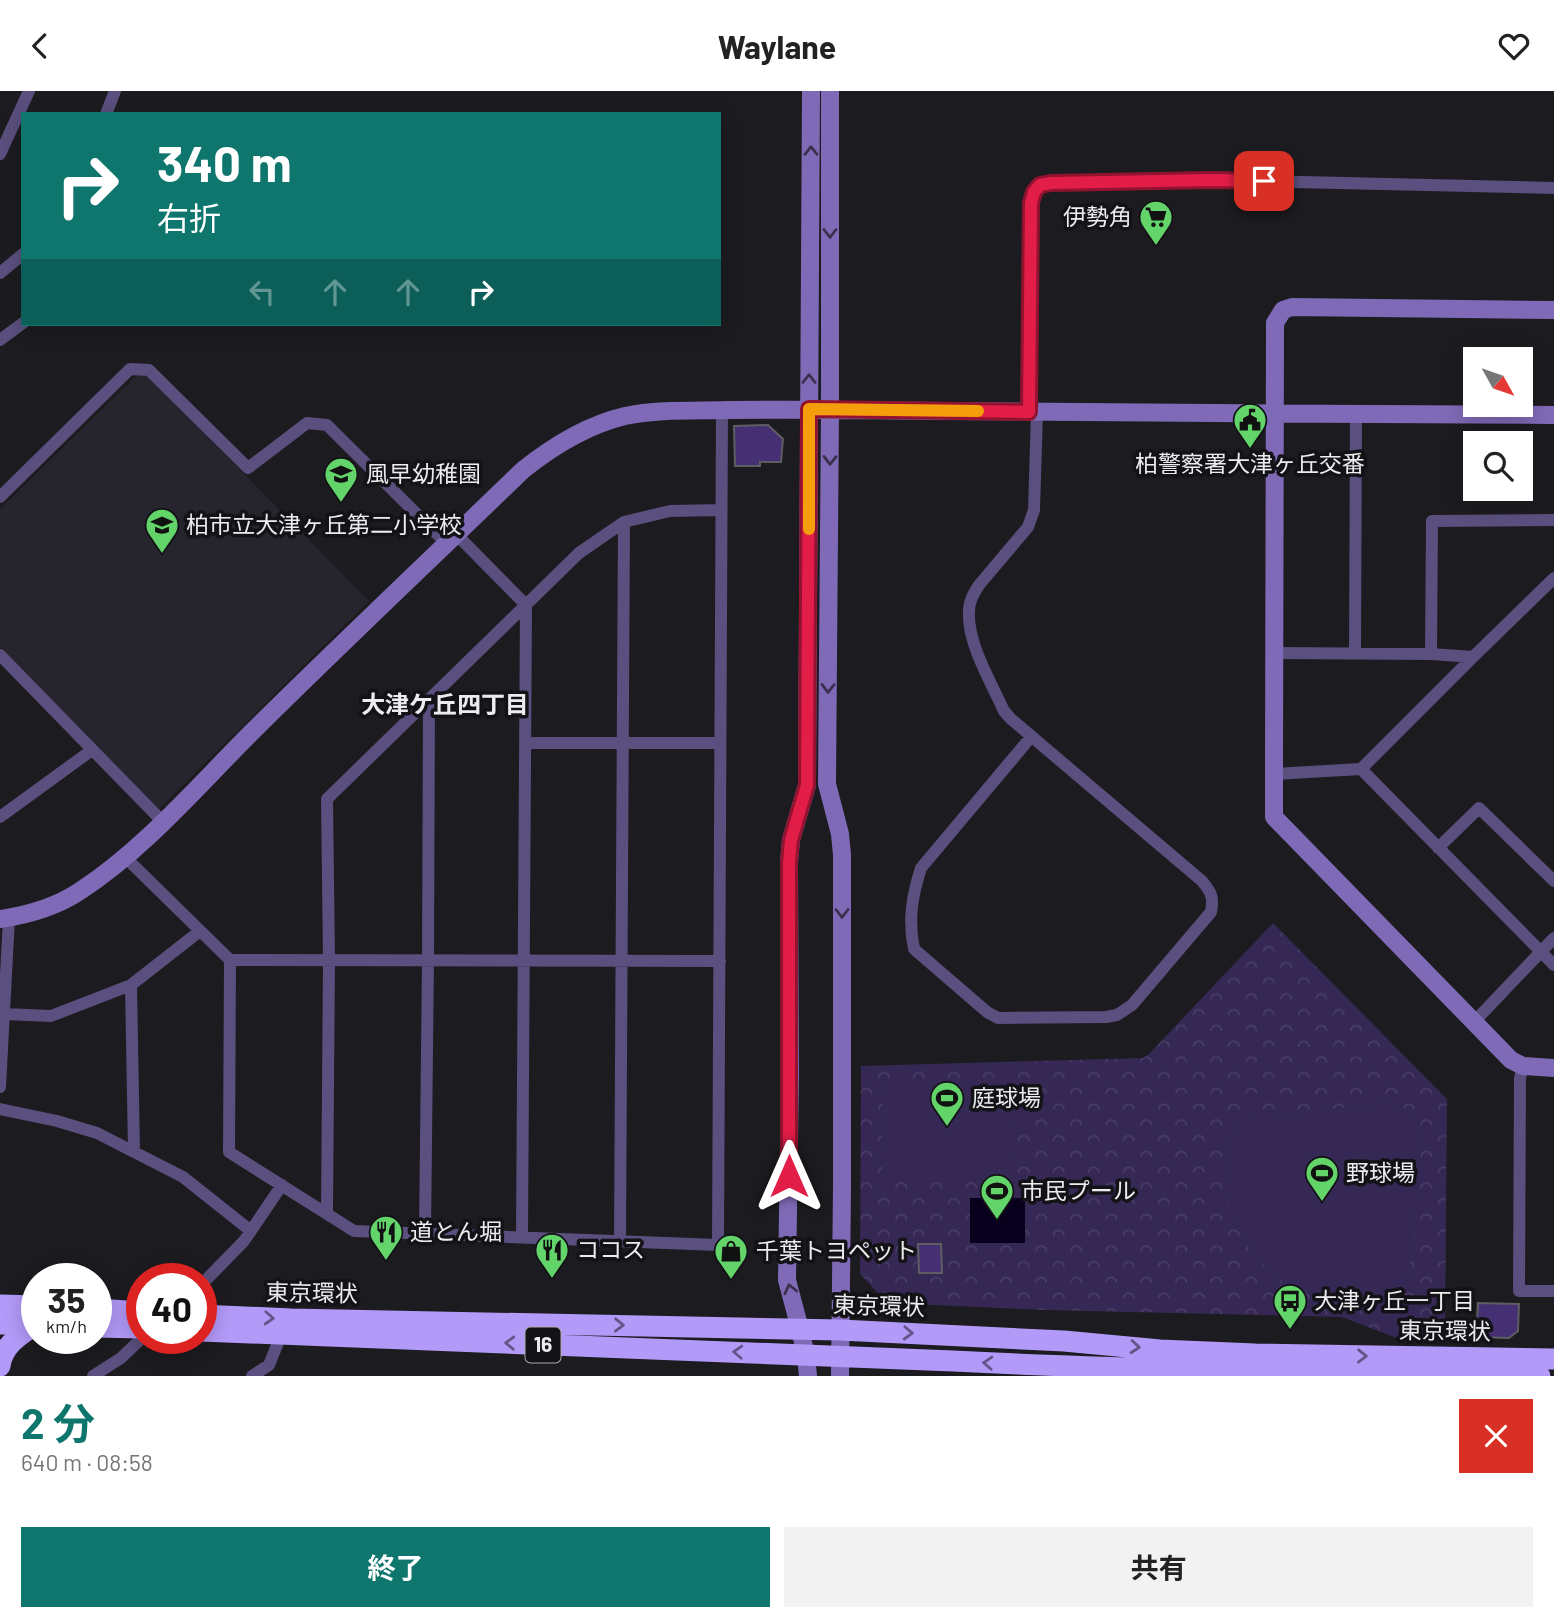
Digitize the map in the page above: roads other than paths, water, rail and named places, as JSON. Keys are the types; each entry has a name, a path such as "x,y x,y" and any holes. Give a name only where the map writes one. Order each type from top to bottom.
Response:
{"highway":[{"path":"0,1305 21,1313"},
{"name":"東京環状","path":"217,1316 800,1329 981,1336 1160,1350 1554,1359"},
{"path":"0,1324 21,1321"},
{"name":"東京環状","path":"217,1332 807,1366 1540,1376"},
{"path":"1,1376 2,1355 21,1333"}],"street":[{"path":"0,154 29,91"},
{"path":"107,112 115,91"},
{"path":"807,1366 788,1280 789,862 791,840 807,785 811,91"},
{"path":"830,91 827,785 840,834 842,855 840,1367"},
{"path":"1031,737 921,868 910,914 914,949 987,1012 998,1018 1117,1015 1132,1005 1211,912 1214,899 1202,881 1031,737 1004,711 978,654 968,608 979,585 1028,527 1034,510 1031,203 1034,192 1040,185 1211,180 1554,188"},
{"path":"0,273 21,256"},
{"path":"1554,310 1292,307 1283,310 1275,323 1273,774 1274,817 1511,1060 1523,1066 1554,1068"},
{"path":"0,340 21,324"},
{"path":"0,497 130,369 149,370 248,468 307,423 327,425 526,605 522,1237"},
{"path":"230,960 229,1152 354,1231 718,1245 722,410"},
{"path":"0,1087 5,919 23,916 76,893 125,857 533,462 563,441 585,430 625,416 722,410 1554,415"},
{"path":"1355,654 1356,414"},
{"path":"327,1212 327,799 579,553 624,522 670,510 721,510"},
{"path":"1431,654 1432,520 1554,520"},
{"path":"620,1240 624,522"},
{"path":"1273,774 1361,769 1554,578"},
{"path":"1274,653 1431,654 1474,657"},
{"path":"0,655 163,822"},
{"path":"425,1233 429,700"},
{"path":"525,743 720,743"},
{"path":"2,812 93,750"},
{"path":"1361,769 1554,965"},
{"path":"1438,848 1479,808 1554,881"},
{"path":"125,857 230,960 720,961"},
{"path":"4,1014 51,1016 131,985 200,931"},
{"path":"1474,1022 1554,938"},
{"path":"131,985 134,1152"},
{"path":"1523,1066 1520,1078 1519,1291 1554,1291"},
{"path":"0,1109 97,1133 183,1177 251,1231"},
{"path":"217,1269 244,1241 282,1185"},
{"path":"252,1376 269,1365 281,1335"},
{"path":"93,1376 126,1353"}],"place":[{"name":"伊勢角","path":"1156,247"},
{"name":"柏警察署大津ヶ丘交番","path":"1250,450"},
{"name":"風早幼稚園","path":"341,504"},
{"name":"柏市立大津ヶ丘第二小学校","path":"162,555"},
{"name":"庭球場","path":"947,1128"},
{"name":"野球場","path":"1322,1203"},
{"name":"市民プール","path":"997,1221"},
{"name":"道とん堀","path":"386,1262"},
{"name":"ココス","path":"552,1280"},
{"name":"千葉トヨペット","path":"731,1281"},
{"name":"大津ヶ丘一丁目","path":"1290,1331"}],"district":[{"name":"大津ケ丘四丁目","path":"445,705"}]}
